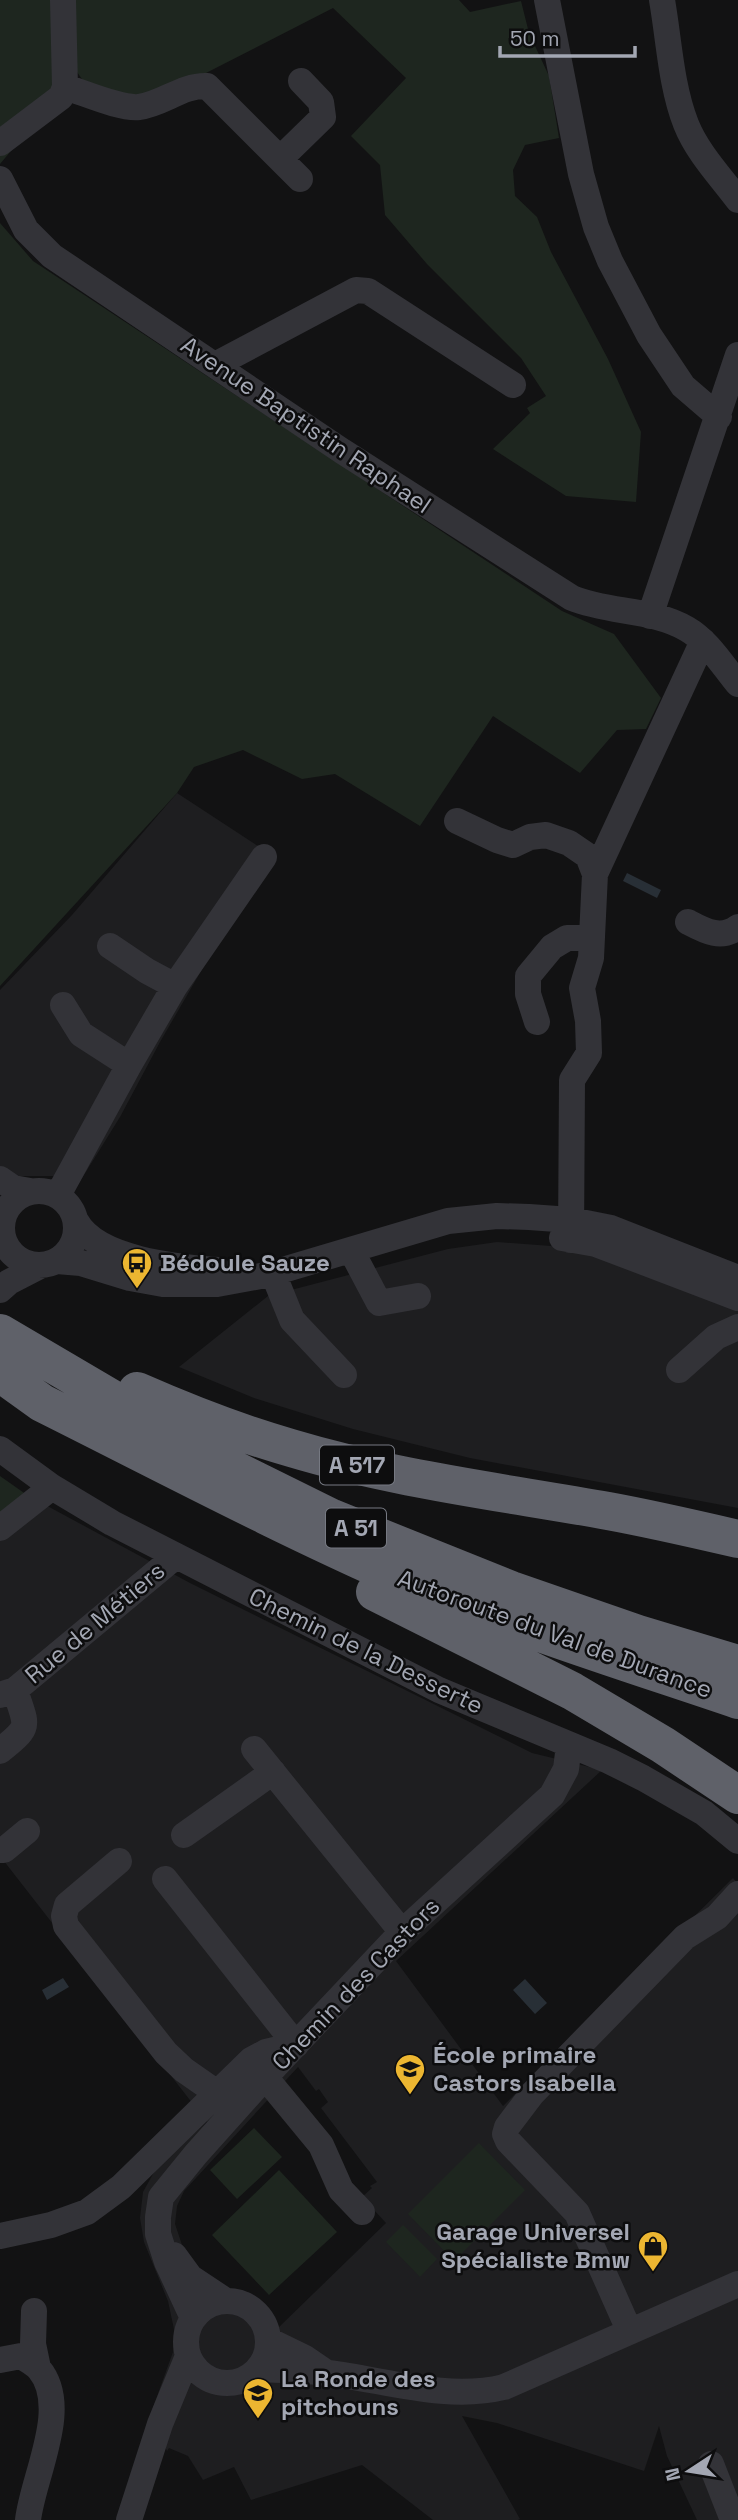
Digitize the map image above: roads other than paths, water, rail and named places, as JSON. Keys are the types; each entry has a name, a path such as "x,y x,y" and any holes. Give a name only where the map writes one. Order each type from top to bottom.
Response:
{"highway":[{"name":"A 517","path":"0,1319 68,1358 137,1391 207,1420 291,1448 369,1468 611,1511 738,1539"},
{"name":"Autoroute du Val de Durance","path":"0,1333 221,1463 332,1518 511,1590 638,1634 738,1664"},
{"name":"Autoroute du Val de Durance","path":"0,1373 42,1403 328,1546 406,1581 538,1632 738,1700"},
{"path":"42,1403 166,1484 572,1691 654,1739 738,1795"}],"street":[{"path":"0,143 61,97 65,88 63,0"},
{"path":"662,0 675,83 685,124 738,200"},
{"path":"545,7 581,174 600,238 649,335 683,386 719,417"},
{"path":"281,159 323,117 321,102 301,81"},
{"path":"65,88 131,107 143,107 195,86 207,86 300,179"},
{"name":"Avenue Baptistin Raphael","path":"0,180 26,230 52,256 342,452 572,598 591,606 650,616 688,629 703,641 738,684"},
{"path":"215,365 356,290 368,290 513,385"},
{"path":"650,616 738,355"},
{"path":"594,874 703,641"},
{"path":"457,821 513,845 530,837 546,835 569,843 588,856 594,874 590,958 582,988 588,1021 589,1053 572,1080 571,1230"},
{"path":"58,1195 175,986 264,857"},
{"path":"688,922 707,932 719,934 738,927"},
{"path":"537,1022 528,994 528,976 552,947 568,938 591,938"},
{"path":"110,946 175,986"},
{"path":"63,1005 81,1034 129,1065"},
{"path":"0,1179 13,1188 58,1195 67,1202 81,1231 109,1249 155,1261 216,1270 279,1271"},
{"path":"4,1286 11,1266 4,1234 4,1216 19,1196 30,1191"},
{"path":"4,1286 66,1254 73,1244 76,1221"},
{"path":"4,1234 22,1261 81,1264 163,1284 217,1284 279,1271 397,1236 478,1231 546,1235 571,1230 611,1228 738,1278"},
{"path":"571,1230 596,1244 738,1297"},
{"path":"351,1250 379,1303 418,1296"},
{"path":"279,1271 292,1320 344,1375"},
{"path":"679,1370 716,1337 738,1327"},
{"name":"Chemin de la Desserte","path":"0,1450 80,1505 176,1556 439,1690 609,1761 685,1801 738,1841"},
{"path":"0,1528 52,1487"},
{"name":"Rue de Métiers","path":"8,1693 176,1556"},
{"path":"0,1751 22,1734 26,1723 8,1693"},
{"name":"Chemin des Castors","path":"193,2318 167,2262 158,2234 162,2197 196,2154 265,2077 402,1932 552,1795 566,1769 569,1745"},
{"path":"254,1749 402,1932"},
{"path":"184,1835 273,1772"},
{"path":"0,1850 4,1850 27,1831"},
{"path":"118,1861 67,1905 64,1916 66,1926 166,2053 184,2070 217,2093"},
{"path":"0,2236 51,2225 87,2212 121,2187 257,2056 296,2045 165,1879"},
{"path":"629,2330 578,2213 508,2141 505,2134 507,2127 532,2094 685,1937 717,1917 738,1894"},
{"path":"265,2077 321,2144 341,2190 362,2212"},
{"path":"158,2234 190,2277 226,2301"},
{"path":"258,2369 325,2372 451,2392 487,2391 504,2387 738,2284"},
{"path":"226,2301 242,2304 255,2312 264,2325 268,2340 265,2356 258,2369 245,2379 229,2383 213,2381 197,2371 188,2356 186,2336 193,2318 207,2305 226,2301"},
{"path":"28,2520 30,2499 53,2418 51,2390 38,2368 33,2344 34,2311"},
{"path":"268,2340 305,2358 325,2372"},
{"path":"0,2360 21,2356 38,2368"},
{"path":"129,2520 160,2424 188,2356"},
{"path":"160,2424 194,2390 213,2381"},
{"path":"711,2464 733,2520"}],"place":[{"name":"Bédoule Sauze","path":"137,1290"},
{"name":"École primaire Castors Isabella","path":"410,2096"},
{"name":"Garage Universel Spécialiste Bmw","path":"653,2273"},
{"name":"La Ronde des pitchouns","path":"258,2420"}]}
